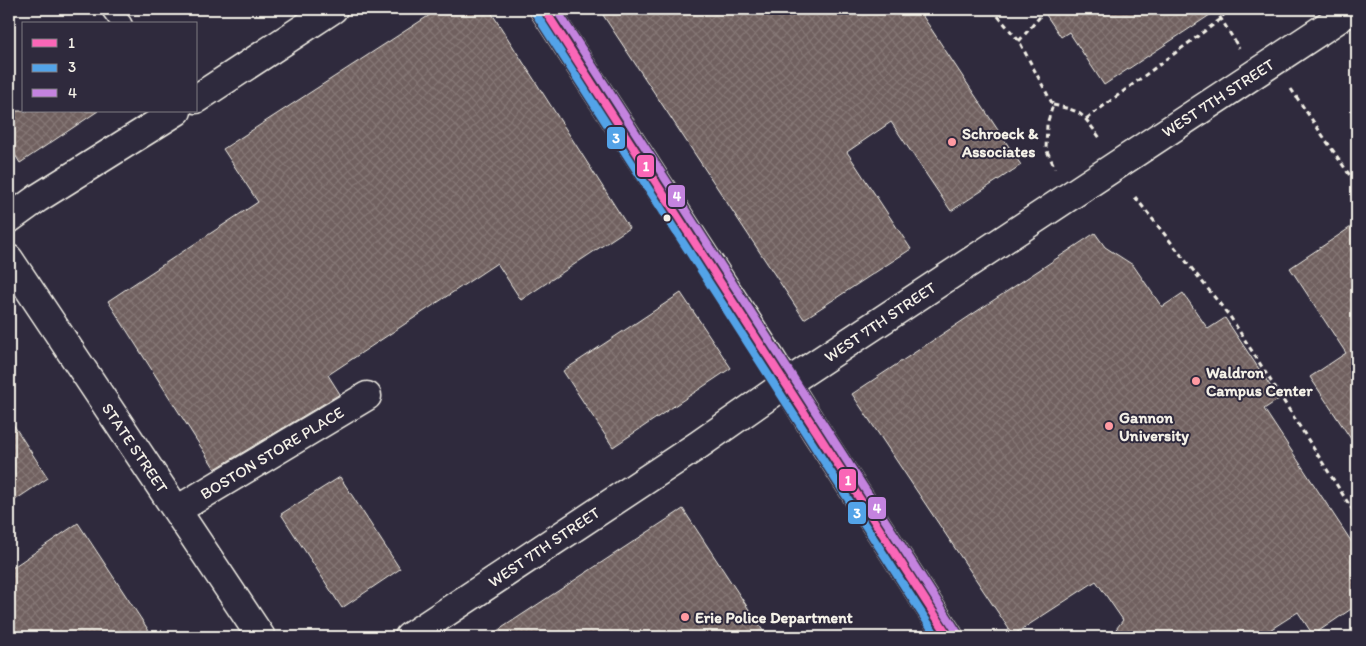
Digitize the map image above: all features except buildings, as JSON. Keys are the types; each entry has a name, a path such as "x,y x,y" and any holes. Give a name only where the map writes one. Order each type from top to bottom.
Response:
{"street":[{"path":"198,98 333,9"},
{"path":"544,9 787,383 812,426 949,637"},
{"name":"WEST 7TH STREET","path":"408,637 787,383 1353,9"},
{"path":"9,219 38,198 175,112"},
{"name":"STATE STREET","path":"9,259 260,637"},
{"name":"BOSTON STORE PLACE","path":"177,510 367,396"}],"lane":[{"path":"112,9 121,22"}],"path":[{"path":"992,9 1019,42 1052,105 1047,124 1046,149 1055,168"},
{"path":"1215,9 1239,48"},
{"path":"1086,119 1221,19 1227,9"},
{"path":"1019,42 1044,12"},
{"path":"1291,89 1353,180 1357,180"},
{"path":"1052,105 1082,114 1100,138"},
{"path":"1135,197 1231,318 1357,517"}],"transit line":[{"name":"1","path":"544,9 949,637"},
{"name":"4","path":"556,9 957,632"},
{"name":"3","path":"536,14 937,637"}],"place":[{"name":"Schroeck & Associates","path":"952,142"},
{"name":"Waldron Campus Center","path":"1196,381"},
{"name":"Gannon University","path":"1109,426"},
{"name":"Erie Police Department","path":"685,617"}]}
